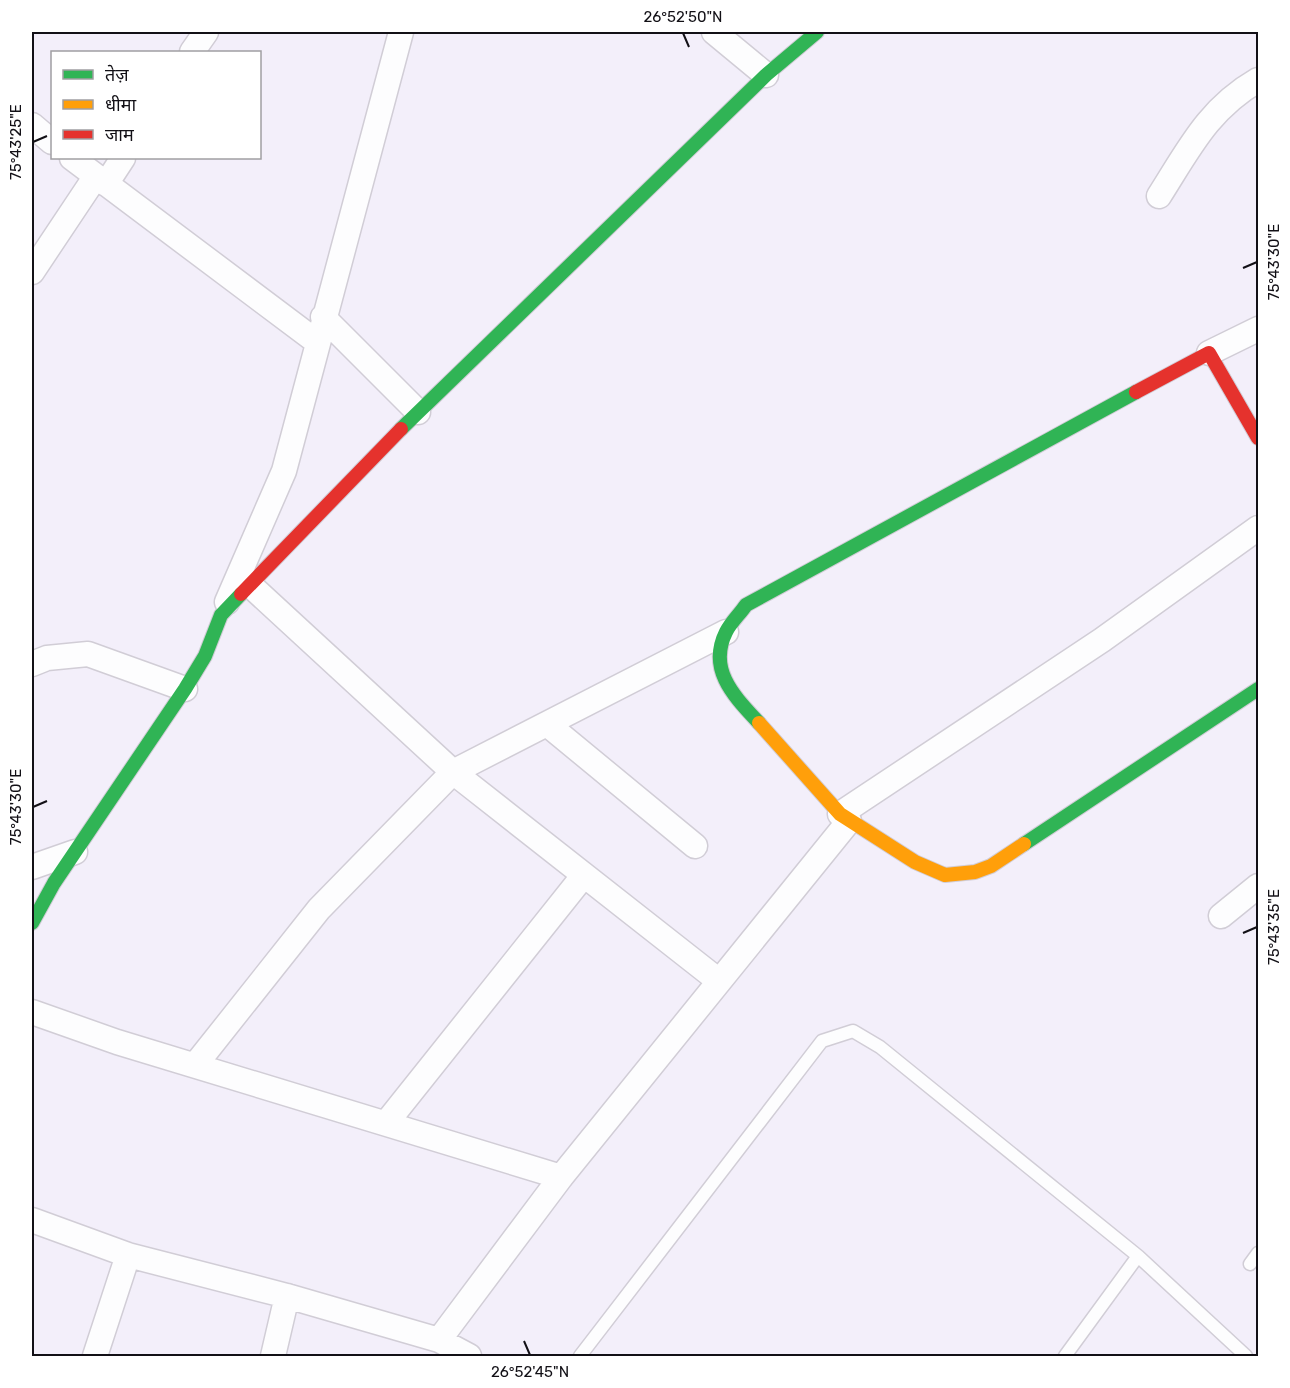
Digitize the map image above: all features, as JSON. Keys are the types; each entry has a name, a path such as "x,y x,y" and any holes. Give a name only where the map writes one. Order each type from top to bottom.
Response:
{"street":[{"path":"193,51 206,32"},
{"path":"32,923 75,852 185,690 204,656 284,471 323,317 401,32"},
{"path":"714,32 766,75"},
{"path":"221,615 417,412 766,75 817,32"},
{"path":"1159,196 1205,123 1241,90 1258,80"},
{"path":"32,125 51,141"},
{"path":"73,159 317,342"},
{"path":"32,272 101,180 122,159"},
{"path":"323,317 417,412"},
{"path":"1258,329 987,471 746,605 726,632 719,654 727,688 845,817 925,867 945,875 975,872 991,866 1258,689"},
{"path":"1209,353 1258,438"},
{"path":"439,1340 561,1177 719,981 845,817 1102,640 1258,528"},
{"path":"250,585 453,772 719,981"},
{"path":"196,1064 319,909 453,772 726,632"},
{"path":"32,664 47,658 88,654 185,690"},
{"path":"547,724 695,846"},
{"path":"32,867 75,852"},
{"path":"387,1122 585,875"},
{"path":"1221,916 1258,886"},
{"path":"32,1012 117,1042 387,1122 561,1177"},
{"path":"32,1220 128,1255 287,1296 439,1340 469,1356"},
{"path":"95,1356 128,1255"},
{"path":"273,1356 287,1296"}],"lane":[{"path":"580,1356 822,1041 853,1031 880,1047 1138,1257 1246,1356"},
{"path":"1250,1264 1258,1253"},
{"path":"1065,1356 1138,1257"}],"traffic: fast":[{"path":"401,429 766,75 817,32"},
{"path":"759,723 726,682 720,659 721,646 726,632 746,605 1136,392"},
{"path":"32,923 54,883 185,689 205,656 221,615 241,594"},
{"path":"1024,844 1258,689"}],"traffic: slow":[{"path":"759,723 840,814 915,862 945,875 975,872 991,866 1024,844"}],"traffic: jam":[{"path":"1136,392 1209,353 1258,438"},
{"path":"241,594 401,429"}]}
